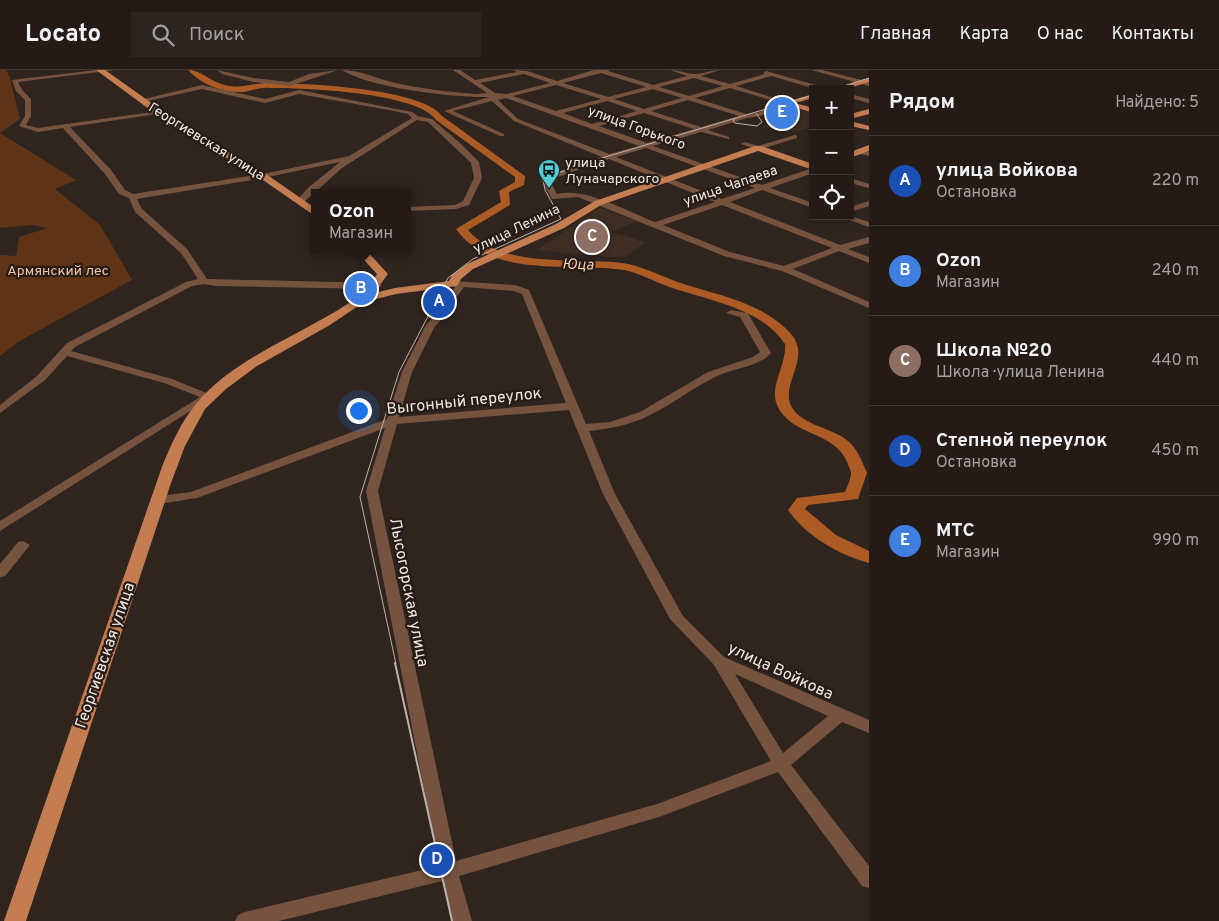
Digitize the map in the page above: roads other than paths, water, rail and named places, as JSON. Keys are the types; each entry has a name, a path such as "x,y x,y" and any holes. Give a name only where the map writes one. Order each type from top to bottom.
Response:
{"main road":[{"name":"Георгиевская улица","path":"101,71 157,112 263,176 311,209"},
{"path":"850,85 869,80"},
{"path":"788,104 809,97"},
{"path":"788,104 809,110"},
{"path":"854,116 869,111"},
{"path":"854,124 869,128"},
{"path":"758,148 809,167"},
{"name":"улица Ленина","path":"456,285 456,277 484,259 560,226 598,202 758,148"},
{"path":"364,254 383,274 377,286 395,291"},
{"path":"360,300 395,291 456,285"},
{"name":"Георгиевская улица","path":"16,921 96,674 189,424 210,396 253,363 360,300 377,286"}],"street":[{"path":"112,70 14,81 28,99 28,116 22,126 38,130 157,112"},
{"path":"220,70 224,73 253,80 290,84 309,76 335,70"},
{"path":"345,70 422,89 493,96 516,120 869,260"},
{"name":"улица Горького","path":"456,70 493,96 505,96 556,112 809,205"},
{"path":"474,82 532,70"},
{"path":"505,96 602,70 746,116"},
{"path":"673,70 788,104"},
{"path":"556,112 717,70"},
{"path":"757,70 810,85"},
{"path":"815,70 869,84"},
{"path":"521,71 642,112 728,138"},
{"path":"592,126 773,74"},
{"path":"143,100 202,87 236,93 265,101 299,92 389,108 410,113 416,118 430,120 458,143 475,162 478,178 466,203 456,207 411,209"},
{"path":"493,96 447,110 502,135"},
{"path":"854,97 869,101"},
{"path":"788,104 758,115 746,116 647,145 545,179 555,197 573,194 598,202 727,254 784,269 869,305"},
{"path":"312,189 351,158 416,118"},
{"path":"65,126 108,172 122,192 132,196 263,176 351,158"},
{"name":"улица Ленина","path":"758,148 796,137"},
{"path":"745,144 758,148"},
{"name":"улица Чапаева","path":"656,225 809,171"},
{"path":"854,181 869,186"},
{"path":"300,201 311,190"},
{"path":"132,196 138,210 184,251 204,281"},
{"path":"854,208 869,202"},
{"path":"854,220 869,225"},
{"path":"784,269 840,248 869,240"},
{"path":"0,410 41,378 71,345 158,302 189,284 204,281 216,284 377,286"},
{"name":"улица Войкова","path":"456,285 511,288 526,292 609,494 678,619 719,661 869,728"},
{"name":"Лысогорская улица","path":"456,285 447,309 431,326 407,372 372,491 449,872 462,921"},
{"path":"583,428 612,425 644,414 712,374 757,359 766,353 744,315 731,313"},
{"path":"65,352 168,381 210,396"},
{"name":"Георгиевская улица","path":"0,527 210,396"},
{"name":"Выгонный переулок","path":"160,500 193,495 393,421 574,406"},
{"path":"0,573 23,545"},
{"path":"719,661 781,764 869,880"},
{"path":"245,921 449,872 660,810 781,764 840,715"}],"waterway":[{"name":"Юца","path":"192,70 207,82 231,89 245,89 261,85 327,88 398,98 432,110 439,118 520,176 520,183 504,191 506,203 461,229 473,243 490,252 511,258 606,265 636,270 731,302 759,315 772,324 786,336 791,344 791,363 782,393 787,411 801,422 843,444 851,454 859,473 852,496 803,501 796,510 838,545 869,557"}],"tram line":[{"path":"847,85 869,78"},
{"path":"735,118 809,96"},
{"path":"735,118 733,121 735,123 757,126 762,122 756,113"},
{"path":"396,664 360,497 399,372 448,278 473,259 561,219 545,190 543,179 582,164 735,118"},
{"path":"395,663 452,921"}],"place":[{"name":"МТС","path":"782,113"},
{"name":"улица Луначарского","path":"549,189"},
{"name":"Школа №20","path":"592,237"},
{"name":"Ozon","path":"361,289"},
{"name":"улица Войкова","path":"439,302"},
{"name":"Степной переулок","path":"437,860"}],"park label":[{"name":"Армянский лес","path":"58,270"}]}
